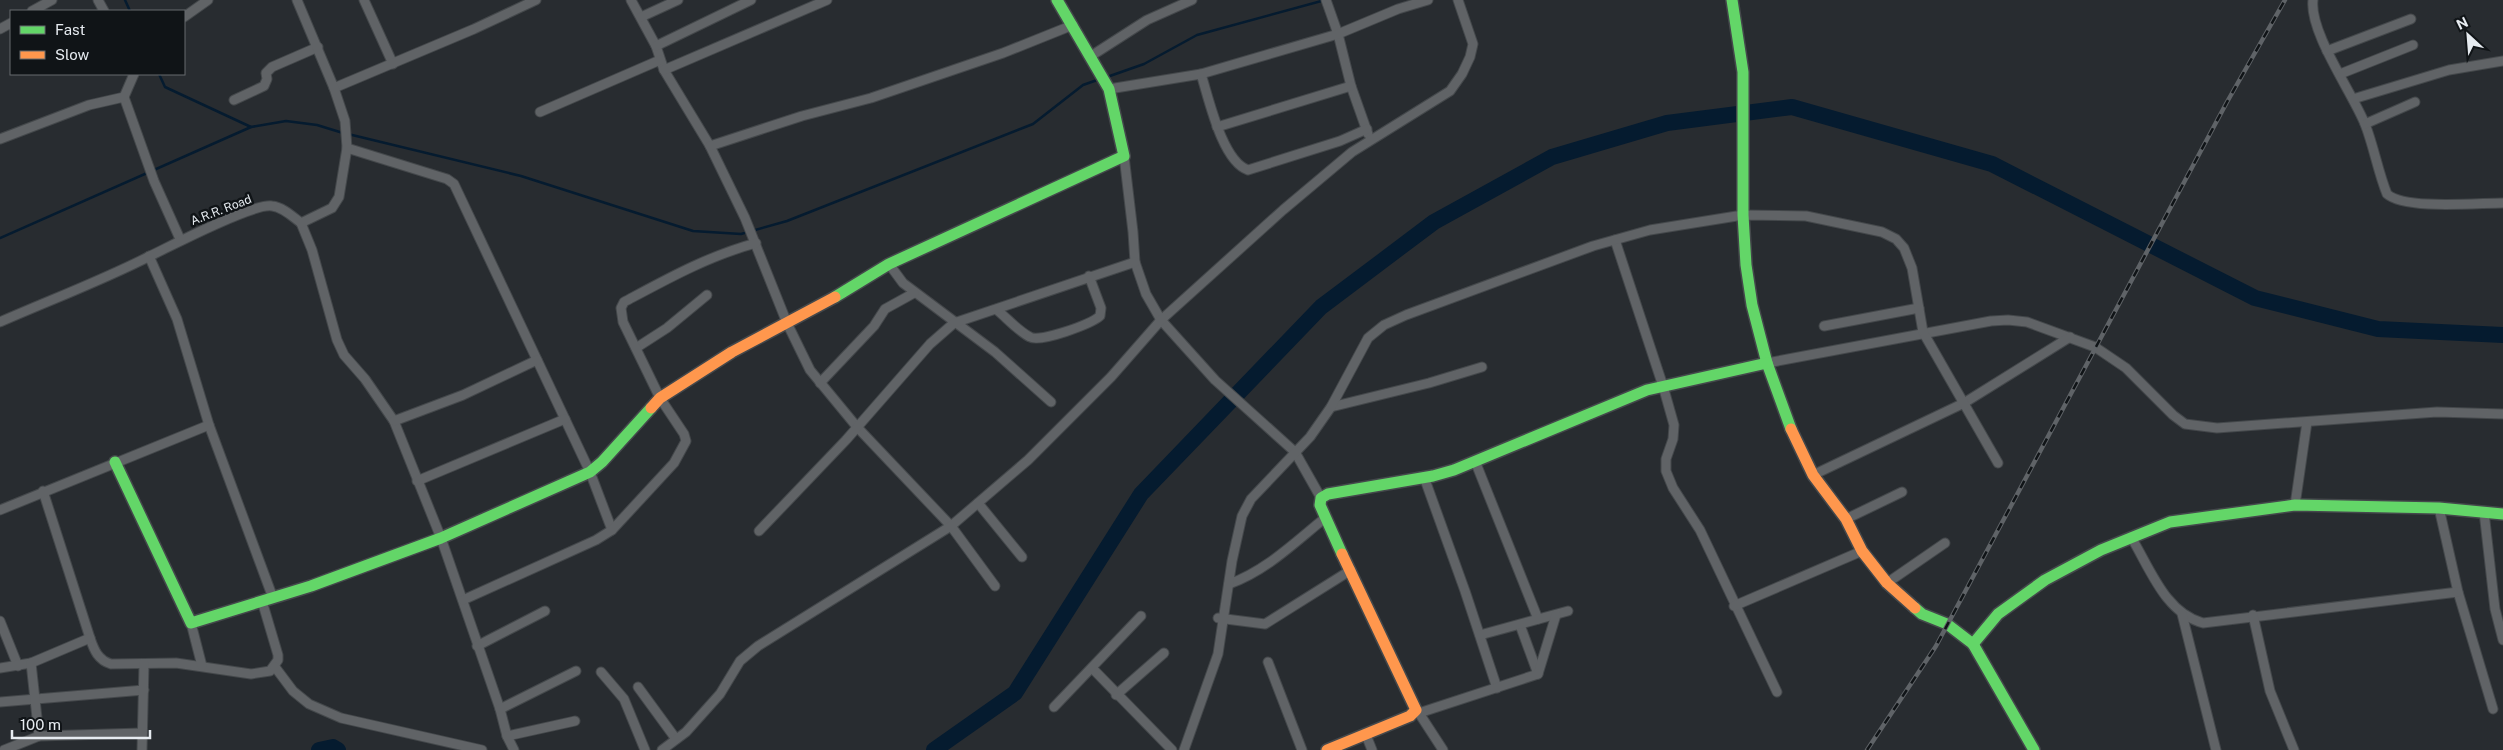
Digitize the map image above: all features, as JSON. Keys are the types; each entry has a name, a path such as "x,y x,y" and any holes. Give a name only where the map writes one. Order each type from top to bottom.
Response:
{"street":[{"path":"34,10 51,0"},
{"path":"185,16 208,0"},
{"path":"297,0 334,88 345,122 347,145 338,197 332,208 302,223 312,250 337,340 344,355 365,379 394,421 441,538 500,709 507,736 514,750"},
{"path":"364,0 393,64"},
{"path":"334,88 393,64 536,0"},
{"path":"631,0 656,46 664,70 710,146 745,218 786,323 810,370 857,427 951,526 995,586"},
{"path":"641,16 678,0"},
{"path":"656,46 751,0"},
{"path":"664,70 827,0"},
{"path":"1057,0 1108,86 1124,156 1133,232 1134,262 1146,294 1161,320 1179,343 1243,406 1295,452 1321,498 1320,505 1325,518 1418,712 1443,750"},
{"path":"1093,60 1147,20 1192,0"},
{"path":"1108,86 1201,74 1338,34 1398,9 1428,0"},
{"path":"662,750 686,732 720,694 740,661 758,646 951,526 1028,460 1104,384 1161,320 1283,210 1352,152 1450,91 1462,74 1470,57 1473,44 1458,0"},
{"path":"1732,0 1743,72 1742,215 1752,305 1767,363 1797,444 1813,475 1846,519 1862,551 1887,584 1922,614 1947,624 1974,644 2034,750"},
{"path":"2313,0 2314,19 2327,51 2365,124 2387,194 2394,200 2410,204 2503,203"},
{"path":"1328,3 1369,142"},
{"path":"2327,51 2412,19"},
{"path":"710,146 802,116 871,98 1003,53 1073,25"},
{"path":"2340,74 2413,45"},
{"path":"234,100 264,86 267,79 266,73 272,67 318,47"},
{"path":"540,112 660,60"},
{"path":"2352,99 2449,70 2503,61"},
{"path":"1201,74 1217,127 1235,163 1248,170 1340,141 1366,129"},
{"path":"134,75 124,97 154,180 180,239"},
{"path":"1217,127 1351,86"},
{"path":"0,139 89,105 124,97"},
{"path":"2365,124 2415,102"},
{"path":"347,145 448,180 454,184 590,472 612,530"},
{"path":"191,623 268,599 441,538 590,472 602,462 660,398 732,352 834,298 889,264 1124,156"},
{"name":"A.R.R. Road","path":"0,322 149,256 180,239 265,206 281,209 302,223"},
{"path":"1184,750 1218,654 1221,618 1242,516 1251,499 1310,437 1331,407 1368,338 1384,325 1593,246 1650,230 1742,215 1806,216 1882,232 1896,239 1904,248 1912,268 1923,332 1998,463"},
{"path":"463,600 596,540 612,530 674,463 686,441 684,434 660,398 621,315 621,308 624,302 694,264 755,240"},
{"path":"1615,240 1674,425 1673,439 1666,459 1666,472 1673,488 1700,530 1734,606 1777,692"},
{"path":"43,491 90,638 99,657 104,662 202,666 261,674 275,667 278,655 268,599 209,425 177,319 149,256"},
{"path":"758,531 857,427 930,344 954,322 997,310 1089,276 1134,262"},
{"path":"889,264 903,283 914,293 996,352 1051,402"},
{"path":"997,310 1029,337 1036,340 1046,338 1100,316 1100,308 1089,276"},
{"path":"820,383 874,326 885,309 914,293"},
{"path":"636,348 668,328 707,295"},
{"path":"1824,326 1919,308"},
{"path":"1321,498 1328,494 1424,477 1475,461 1622,400 1663,386 1923,332 2008,320 2027,322 2095,347 2126,368 2172,415 2185,424 2217,428 2438,412 2503,414"},
{"path":"1813,475 1964,403 2070,337"},
{"path":"394,421 463,395 537,360"},
{"path":"1331,407 1430,383 1482,367"},
{"path":"417,481 565,419"},
{"path":"2294,504 2308,422"},
{"path":"0,510 209,425"},
{"path":"1475,461 1538,620"},
{"path":"115,462 191,623 202,666"},
{"path":"1424,477 1497,688"},
{"path":"1846,519 1902,492"},
{"path":"978,503 1022,557"},
{"path":"1974,644 1998,614 2045,580 2131,537 2170,522 2294,504 2439,508 2503,514"},
{"path":"2439,508 2458,592 2493,709"},
{"path":"2484,512 2495,609 2503,640"},
{"path":"1229,584 1249,577 1264,567 1325,518"},
{"path":"2131,537 2170,604 2182,614 2204,623 2253,615 2458,592"},
{"path":"1887,584 1945,543"},
{"path":"1734,606 1862,551"},
{"path":"1221,618 1266,624 1351,570"},
{"path":"477,646 545,611"},
{"path":"1480,635 1568,611"},
{"path":"2182,614 2216,750"},
{"path":"1538,674 1556,615"},
{"path":"2253,615 2270,691 2294,750"},
{"path":"1054,707 1141,616"},
{"path":"0,621 18,666"},
{"path":"1520,624 1538,674"},
{"path":"0,668 31,663 90,638"},
{"path":"1116,695 1164,653"},
{"path":"1268,662 1302,750"},
{"path":"31,663 39,736"},
{"path":"142,750 144,664"},
{"path":"275,667 293,691 309,704 340,718 482,750"},
{"path":"1092,668 1116,695 1172,750"},
{"path":"500,709 576,671"},
{"path":"601,672 624,699 645,750"},
{"path":"1327,750 1418,712 1538,674"},
{"path":"638,687 676,739"},
{"path":"0,702 144,690"},
{"path":"507,736 575,721"},
{"path":"4,750 39,736 142,733"},
{"path":"1366,735 1372,750"}],"waterway":[{"path":"125,0 130,10"},
{"path":"1107,77 1144,64 1197,35 1325,0"},
{"path":"159,75 165,87 251,127"},
{"path":"348,134 521,176 693,231 741,234 787,221 1033,124 1083,85 1100,79"},
{"path":"934,750 1015,693 1141,494 1321,307 1434,222 1552,157 1667,123 1792,107 1992,164 2255,298 2378,329 2503,335"},
{"path":"0,238 251,127 286,121 317,125 343,133"},
{"path":"319,750 333,747 338,750"}],"railway":[{"path":"1867,750 1936,646 2227,102 2285,0"}],"traffic: fast":[{"path":"835,297 889,264 1124,156 1109,89 1057,0"},
{"path":"1732,0 1743,72 1743,215 1746,265 1752,305 1767,363 1791,429"},
{"path":"1342,554 1320,505 1321,498 1328,494 1433,476 1454,470 1647,390 1767,363"},
{"path":"115,462 191,623 311,586 441,538 590,472 602,462 651,408"},
{"path":"1973,644 1998,614 2045,580 2101,550 2170,522 2295,505 2439,508 2503,514"},
{"path":"1915,608 1922,614 1947,624 1973,644 2034,750"}],"traffic: slow":[{"path":"651,408 660,398 732,352 835,297"},
{"path":"1791,429 1813,475 1846,519 1862,551 1887,583 1915,608"},
{"path":"1327,750 1410,716 1416,710 1342,554"}]}
